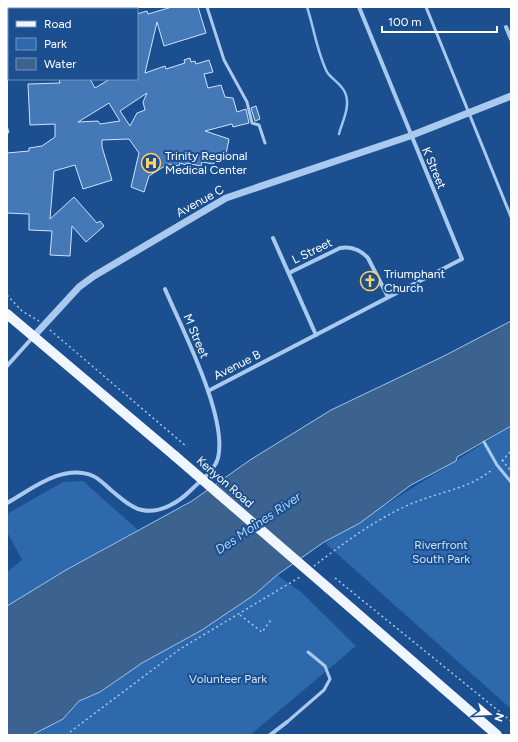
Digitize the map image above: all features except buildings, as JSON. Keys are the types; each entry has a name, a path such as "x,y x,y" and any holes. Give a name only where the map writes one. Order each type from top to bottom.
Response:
{"main road":[{"name":"Kenyon Road","path":"7,314 175,456 497,735"}],"street":[{"name":"K Street","path":"359,7 410,136 462,259 388,297"},
{"path":"506,27 511,39"},
{"name":"Avenue C","path":"7,366 79,287 94,276 226,198 410,136 511,96"},
{"name":"L Street","path":"274,238 316,335"},
{"name":"L Street","path":"289,273 340,248 348,247 363,252 368,258 388,297"},
{"name":"M Street","path":"165,289 208,391"},
{"name":"Avenue B","path":"7,503 56,476 75,472 94,477 131,506 142,510 151,511 172,504 186,494 214,466 218,458 216,416 213,402 208,391 388,297"},
{"path":"270,735 287,722"}],"lane":[{"path":"207,7 224,60 247,102 252,123 259,125 265,143"},
{"path":"426,7 511,217"},
{"path":"484,442 497,465 511,482"},
{"path":"287,722 324,690 330,679 325,666 308,652"}],"path":[{"path":"7,295 22,311 44,325 187,447"},
{"path":"311,568 372,525 420,500 464,486 488,473 511,451"},
{"path":"502,460 511,471"},
{"path":"66,735 180,649 240,614 305,573"},
{"path":"335,578 511,721"},
{"path":"240,614 262,632 271,620"}],"green space":[{"name":"Riverfront South Park","path":"511,426 511,709 325,543"},
{"path":"83,481 138,530 66,570 7,606 7,572 22,560 7,532 7,514 63,482"},
{"name":"Volunteer Park","path":"277,575 301,592 356,646 250,735 32,735 63,719 79,701 100,692 142,663 202,630 254,595"}],"water":[{"name":"Des Moines River","path":"511,321 511,426 457,457 456,461 411,485 360,523 324,542 277,575 254,595 202,630 142,663 100,692 79,701 63,719 32,735 7,735 7,606 66,570 192,501 250,460 331,410 444,356"}],"waterway":[{"path":"307,7 318,48 327,72 345,91 347,105 339,134"}],"place":[{"name":"Trinity Regional Medical Center","path":"151,163"},
{"name":"Triumphant Church","path":"370,281"}]}
